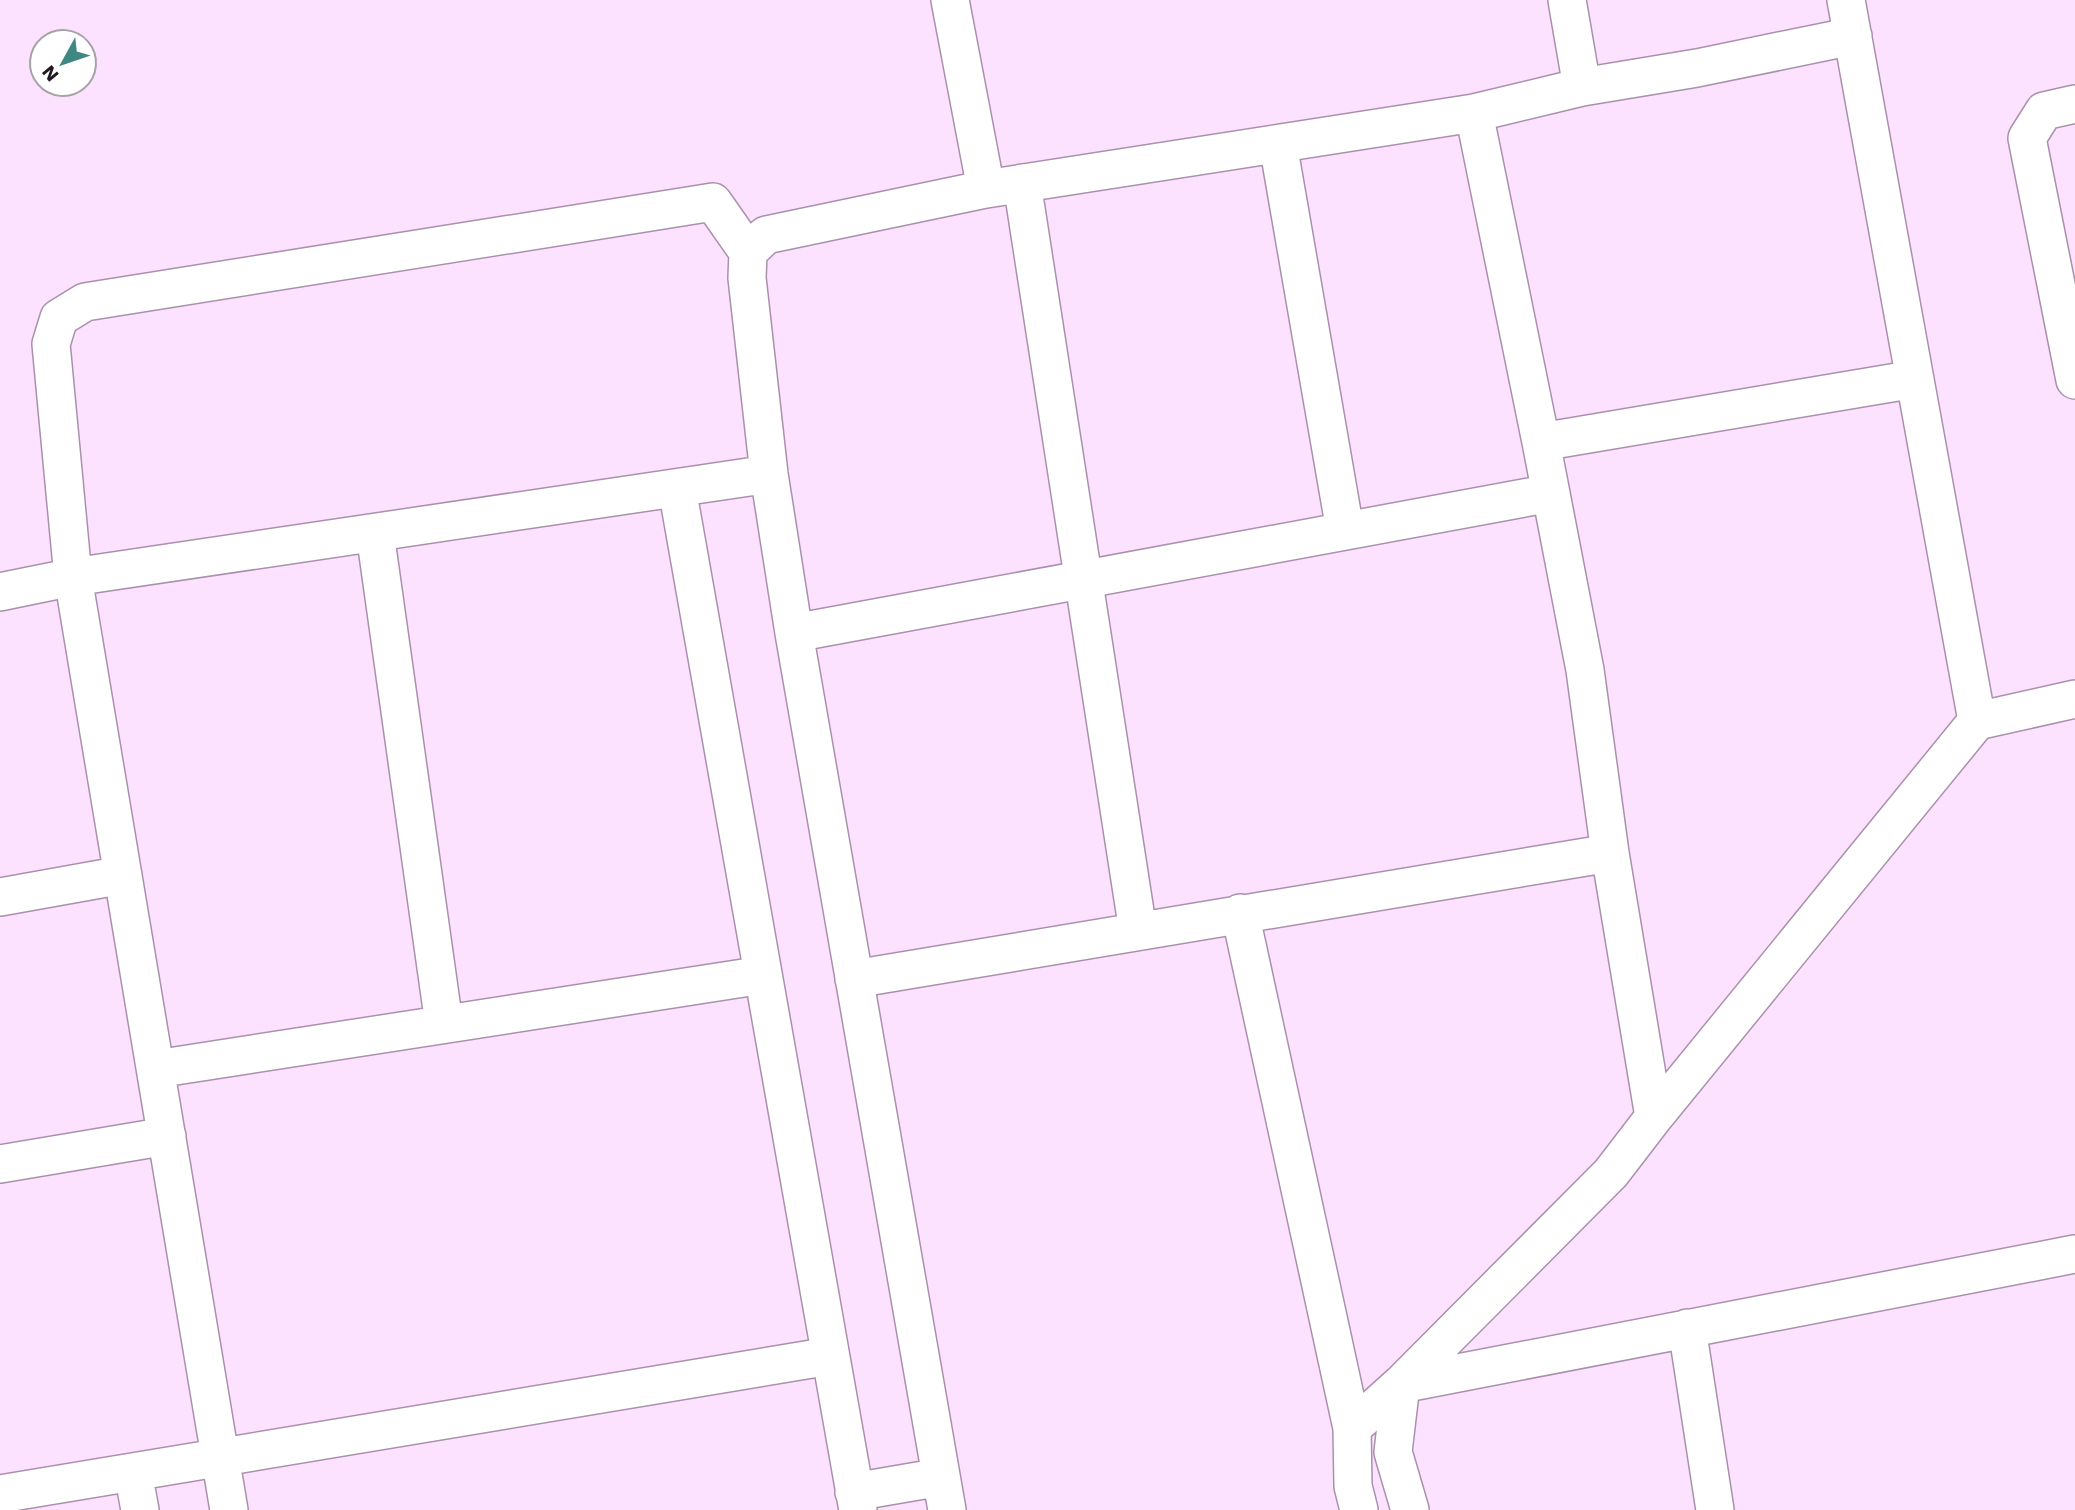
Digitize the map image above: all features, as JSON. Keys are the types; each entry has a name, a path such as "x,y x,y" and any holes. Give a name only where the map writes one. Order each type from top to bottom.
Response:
{"street":[{"path":"950,0 986,189"},
{"path":"1567,0 1582,87"},
{"path":"1846,0 1976,721"},
{"path":"748,252 766,235 986,189 1474,113 1582,87 1697,68 1853,36"},
{"path":"2075,104 2044,111 2027,138 2075,380"},
{"path":"1474,113 1585,670 1609,853 1654,1117"},
{"path":"1278,144 1345,530"},
{"path":"1022,183 1138,931"},
{"path":"229,1510 73,578 51,344 59,318 85,302 713,202 748,252 747,278 769,474 944,1494 856,1501 677,488"},
{"path":"1541,442 1915,379"},
{"path":"0,592 73,578 769,474"},
{"path":"794,632 1551,493"},
{"path":"375,533 444,1024"},
{"path":"1352,1428 1401,1384 1611,1173 1976,721 2075,699"},
{"path":"855,979 1609,853"},
{"path":"0,897 123,875"},
{"path":"1240,913 1352,1428 1353,1486 1359,1510"},
{"path":"156,1069 763,975"},
{"path":"0,1164 167,1136"},
{"path":"1401,1384 2074,1257"},
{"path":"1687,1328 1715,1510"},
{"path":"0,1494 830,1356"},
{"path":"1401,1384 1393,1452 1410,1510"},
{"path":"133,1472 140,1510"}]}
